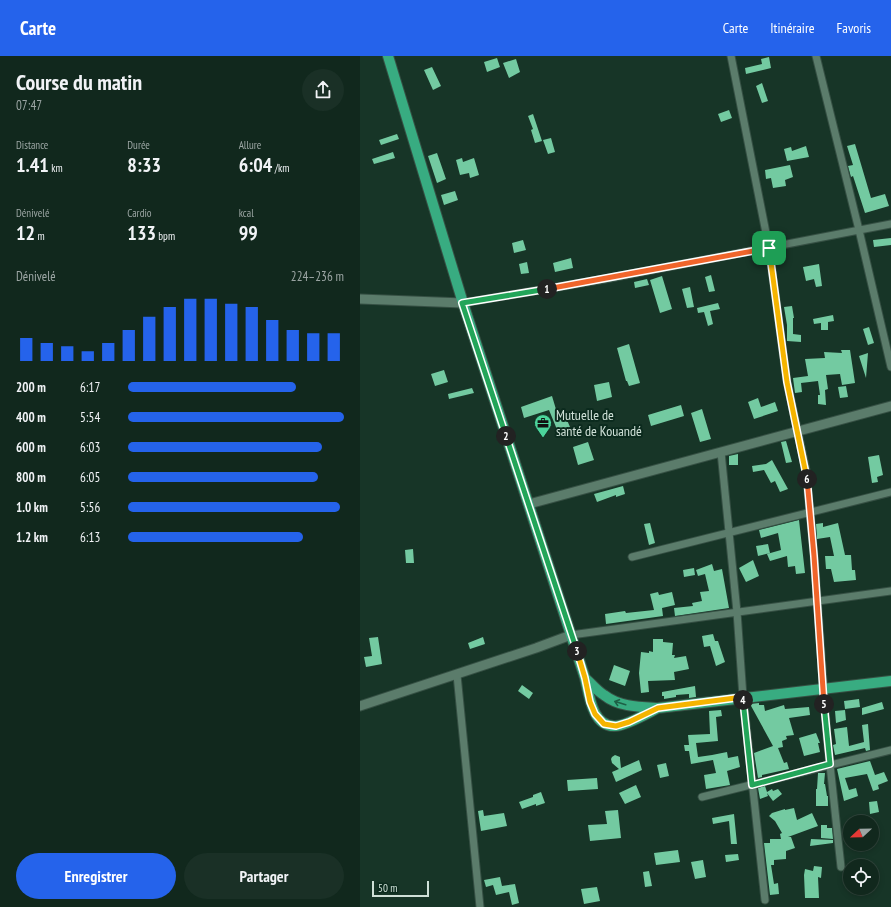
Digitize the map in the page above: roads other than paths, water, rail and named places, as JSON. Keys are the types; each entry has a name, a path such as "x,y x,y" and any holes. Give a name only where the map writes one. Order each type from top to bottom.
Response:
{"main road":[{"path":"388,56 462,303 585,678 590,702 595,714 604,724 616,726 629,722 658,708"},
{"path":"585,678 604,695 616,702 633,706 658,708 891,681"}],"street":[{"path":"731,56 769,248 787,382 806,470 823,688 841,867"},
{"path":"816,56 891,367"},
{"path":"360,299 462,303 605,279 891,224"},
{"path":"528,504 891,406"},
{"path":"721,452 737,612 743,697 765,900"},
{"path":"632,557 891,492"},
{"path":"360,706 456,675 571,635 891,591"},
{"path":"456,675 480,907"},
{"path":"702,797 891,750"}],"place":[{"name":"Mutuelle de santé de Kouandé","path":"543,438"}]}
